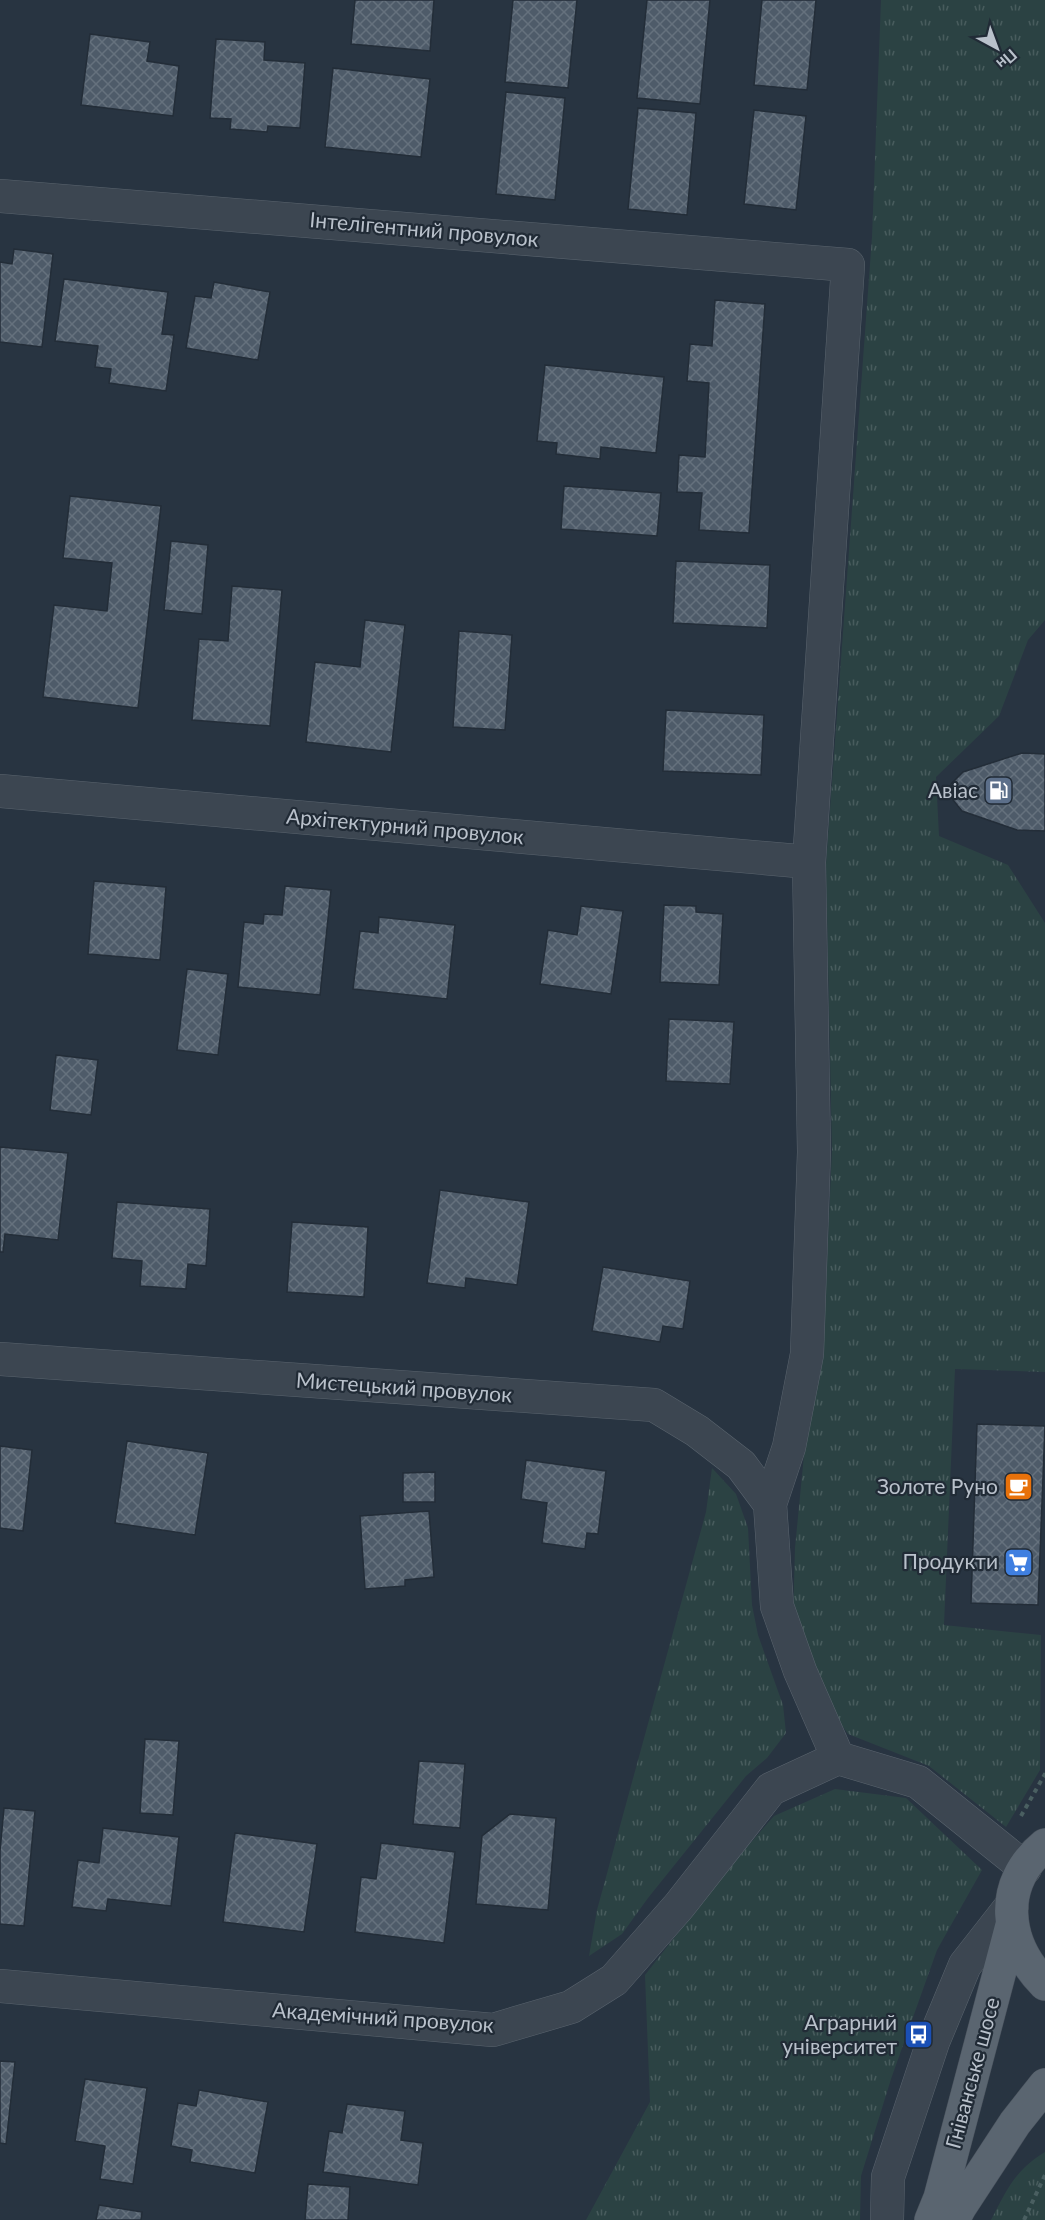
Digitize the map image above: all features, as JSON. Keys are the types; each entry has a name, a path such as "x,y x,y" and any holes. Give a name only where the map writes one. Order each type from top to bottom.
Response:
{"main road":[{"name":"Гніванське шосе","path":"931,2220 940,2198 1012,1915 1017,1886 1035,1856"},
{"path":"1012,1915 1018,1948 1030,1969 1045,1984"},
{"name":"Гніванське шосе","path":"953,2220 1015,2122 1045,2085"}],"street":[{"name":"Інтелігентний провулок","path":"0,196 848,265 809,862"},
{"name":"Архітектурний провулок","path":"0,791 809,862"},
{"path":"809,862 814,1152 807,1354 789,1447 770,1504 777,1606 800,1671 838,1758 918,1782 1035,1856"},
{"name":"Мистецький провулок","path":"0,1359 654,1405 697,1431 741,1465 770,1504"},
{"name":"Академічний провулок","path":"0,1986 493,2030 571,2007 614,1980 679,1906 771,1789 838,1758"},
{"path":"887,2220 888,2177 933,2042 965,1965 1012,1915"}],"path":[{"path":"1024,2220 1045,2175"}],"green space":[{"path":"881,0 1045,0 1045,620 1028,640 999,716 936,777 939,836 1008,865 1045,923 1045,1372 955,1369 944,1625 1041,1635 1040,1770 1006,1827 929,1766 848,1734 816,1688 793,1620 795,1548 804,1455 823,1355 832,1150 826,864 872,237"},
{"path":"712,1468 736,1494 748,1528 752,1605 758,1635 783,1705 786,1733 767,1758 746,1776 622,1934 589,1956 597,1910 706,1512"},
{"path":"835,1789 906,1798 982,1870 937,1950 891,2079 861,2176 860,2220 586,2220 650,2102 645,1975 732,1864 774,1816"},
{"path":"1045,2152 1045,2220 991,2220 1007,2190 1019,2174"}],"building":[{"path":"355,0 434,0 430,51 351,44"},
{"path":"513,0 577,0 568,88 505,82"},
{"path":"647,0 710,0 700,104 637,98"},
{"path":"762,0 816,0 807,90 754,85"},
{"path":"90,34 150,42 147,61 179,66 173,116 81,105"},
{"path":"216,39 265,42 264,60 305,63 300,128 268,126 267,132 230,129 231,119 210,118"},
{"path":"333,68 430,79 421,157 325,147"},
{"path":"506,92 565,98 555,200 496,194"},
{"path":"638,108 696,113 687,215 628,209"},
{"path":"754,110 806,116 796,210 744,204"},
{"path":"14,249 53,254 42,347 0,342 0,262 12,264"},
{"path":"64,279 168,292 162,334 174,335 166,391 109,383 111,369 95,367 98,346 55,341"},
{"path":"214,282 270,292 258,360 186,348 195,296 211,298"},
{"path":"715,300 765,304 749,533 699,530 702,493 677,492 679,455 705,457 709,383 687,381 690,344 712,346"},
{"path":"545,365 664,377 656,453 601,447 600,459 556,454 557,443 537,441"},
{"path":"564,486 661,493 657,536 561,529"},
{"path":"70,496 161,506 138,708 43,697 54,605 107,611 112,563 63,558"},
{"path":"171,541 208,545 202,614 164,610"},
{"path":"676,561 770,565 767,628 673,623"},
{"path":"232,586 282,590 270,726 192,720 199,639 228,641"},
{"path":"365,620 405,625 391,752 306,742 315,662 360,667"},
{"path":"459,631 512,635 505,730 453,727"},
{"path":"666,710 764,715 761,775 663,771"},
{"path":"1022,753 1045,754 1045,831 1017,830 962,811 953,800 951,784 963,772"},
{"path":"94,881 166,887 160,960 88,954"},
{"path":"285,886 331,890 320,995 238,987 244,922 263,924 264,914 282,915"},
{"path":"664,905 696,906 696,912 723,914 719,985 660,982"},
{"path":"581,906 623,911 611,994 540,984 548,930 577,935"},
{"path":"379,917 455,925 447,999 353,989 360,931 378,933"},
{"path":"187,969 228,974 218,1055 177,1050"},
{"path":"669,1019 734,1022 730,1084 666,1081"},
{"path":"56,1055 98,1060 91,1115 50,1110"},
{"path":"0,1147 68,1153 58,1240 5,1234 3,1252 0,1252"},
{"path":"440,1190 529,1202 517,1285 466,1278 465,1288 427,1283"},
{"path":"117,1202 210,1209 206,1266 188,1264 186,1289 140,1286 142,1261 112,1258"},
{"path":"292,1222 368,1227 364,1297 287,1292"},
{"path":"603,1267 690,1281 683,1329 663,1326 660,1342 592,1331"},
{"path":"977,1424 1045,1426 1038,1605 971,1603"},
{"path":"127,1441 208,1453 195,1535 115,1523"},
{"path":"0,1446 32,1450 23,1531 0,1528"},
{"path":"526,1460 606,1471 598,1534 587,1533 585,1549 542,1543 547,1503 521,1499"},
{"path":"435,1472 435,1502 403,1502 403,1473"},
{"path":"429,1511 434,1577 405,1580 405,1586 365,1589 360,1516"},
{"path":"145,1739 179,1741 173,1815 140,1813"},
{"path":"419,1761 465,1764 460,1828 413,1824"},
{"path":"4,1808 35,1811 24,1926 0,1924 0,1851"},
{"path":"510,1814 556,1818 548,1910 476,1904 482,1836"},
{"path":"103,1828 179,1837 171,1906 108,1899 106,1911 72,1907 78,1860 99,1863"},
{"path":"235,1833 317,1844 304,1932 223,1922"},
{"path":"381,1843 455,1852 444,1943 355,1932 361,1877 376,1879"},
{"path":"0,2061 15,2062 6,2144 0,2143"},
{"path":"85,2079 147,2088 133,2184 100,2179 105,2146 75,2141"},
{"path":"199,2090 268,2102 255,2173 190,2162 192,2150 171,2146 178,2103 196,2106"},
{"path":"347,2104 405,2111 401,2140 423,2143 418,2185 323,2172 329,2131 342,2133"},
{"path":"308,2184 350,2187 348,2220 305,2220"},
{"path":"99,2205 142,2212 141,2220 96,2220"}],"place":[{"name":"Авіас","path":"999,791"},
{"name":"Золоте Руно","path":"1019,1487"},
{"name":"Продукти","path":"1019,1562"},
{"name":"Аграрний університет","path":"918,2035"}]}
